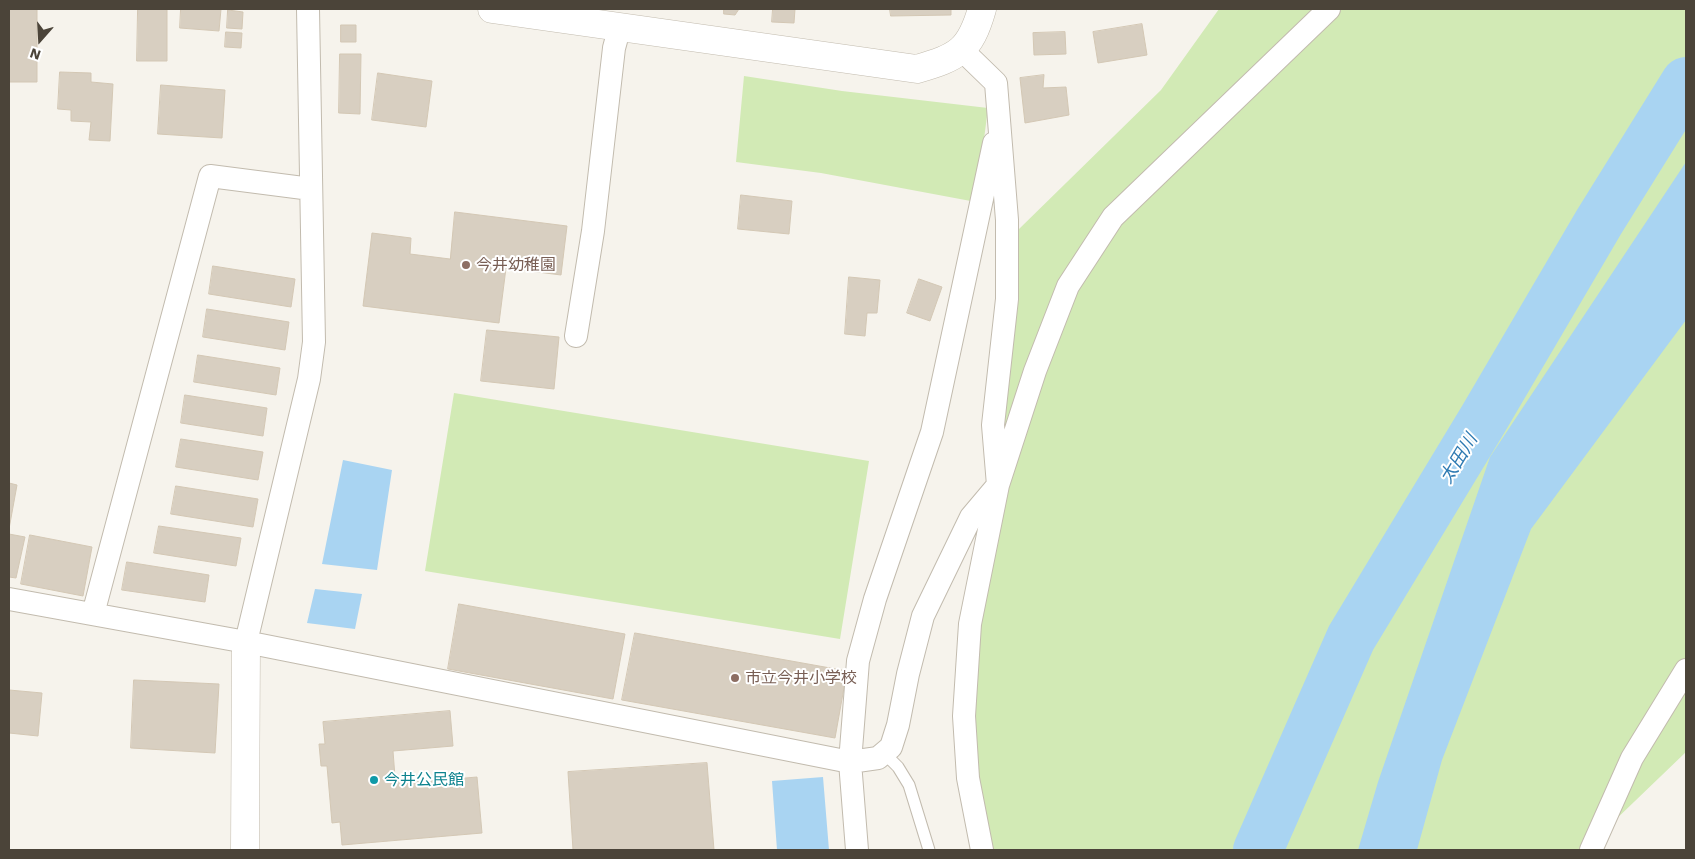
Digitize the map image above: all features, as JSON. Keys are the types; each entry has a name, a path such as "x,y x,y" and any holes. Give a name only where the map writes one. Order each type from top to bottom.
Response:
{"street":[{"path":"245,850 246,642 308,379 314,342 308,9"},
{"path":"492,9 605,19 917,69 944,61 962,50 976,28 982,9"},
{"path":"982,850 968,778 964,716 970,624 998,484 1036,371 1068,286 1113,217 1329,9"},
{"path":"576,336 593,230 614,48 605,19"},
{"path":"9,599 246,642 850,762 878,758 891,747 898,725 908,674 923,616 971,518 998,484 993,425 1007,300 1007,220 999,118 996,83 962,50"},
{"path":"857,850 850,762 858,661 876,599 932,432 999,118"},
{"path":"93,614 210,176 311,189"},
{"path":"1590,850 1632,758 1686,670"}],"lane":[{"path":"884,753 898,767 909,785 929,850"}],"green space":[{"path":"1219,9 1686,9 1686,752 1584,850 987,850 964,716 998,485 1019,229 1161,90"},
{"path":"744,76 842,91 988,108 976,202 821,173 736,162"},
{"path":"454,393 869,461 840,639 425,571"}],"water":[{"path":"1686,162 1686,320 1531,529 1442,760 1417,850 1358,850 1378,782 1490,457"},
{"path":"343,460 392,470 377,570 322,564"},
{"path":"315,589 362,594 355,629 307,623"},
{"path":"823,777 829,850 777,850 772,781"}],"building":[{"path":"9,9 37,9 37,82 9,82"},
{"path":"138,9 167,9 167,61 137,61"},
{"path":"181,9 221,9 219,31 180,28"},
{"path":"724,9 739,9 735,15 724,14"},
{"path":"773,9 795,9 794,23 772,22"},
{"path":"890,9 951,9 951,15 891,16"},
{"path":"228,10 243,12 242,29 227,28"},
{"path":"1142,24 1147,55 1098,63 1093,32"},
{"path":"341,25 356,25 356,42 341,42"},
{"path":"226,32 242,33 241,48 225,47"},
{"path":"1065,32 1066,54 1034,55 1033,33"},
{"path":"340,54 361,54 360,114 339,113"},
{"path":"60,72 91,73 91,82 113,84 110,141 89,140 91,122 71,121 71,110 58,109"},
{"path":"378,73 432,81 426,127 372,120"},
{"path":"1044,75 1043,88 1066,87 1069,115 1025,123 1020,78"},
{"path":"161,85 225,90 222,138 158,134"},
{"path":"741,195 792,201 789,234 738,229"},
{"path":"455,212 567,226 561,275 506,268 499,323 363,306 372,233 411,238 410,254 450,259"},
{"path":"213,266 295,279 291,307 209,294"},
{"path":"849,277 880,280 877,313 867,313 865,336 845,334"},
{"path":"919,279 942,287 930,321 907,313"},
{"path":"207,309 289,322 285,350 203,337"},
{"path":"487,330 559,337 554,389 481,381"},
{"path":"198,355 280,368 276,395 194,382"},
{"path":"185,395 267,408 263,436 181,423"},
{"path":"181,439 263,452 258,480 176,467"},
{"path":"9,483 17,485 9,529"},
{"path":"176,486 258,499 253,527 171,514"},
{"path":"159,526 241,538 236,566 154,553"},
{"path":"9,534 25,537 16,578 9,577"},
{"path":"30,535 92,547 83,596 21,584"},
{"path":"127,562 209,575 205,602 122,590"},
{"path":"459,604 625,634 613,699 448,669"},
{"path":"635,633 847,671 835,738 622,700"},
{"path":"134,680 219,684 215,753 131,748"},
{"path":"9,690 42,693 38,736 9,733"},
{"name":"今井公民館","path":"450,711 453,746 393,751 395,777 419,775 419,782 477,777 482,833 342,845 340,822 332,823 327,766 321,766 319,744 325,744 323,722"},
{"path":"707,763 714,850 573,850 568,772"}],"waterway":[{"name":"太田川","path":"1258,850 1351,638 1484,418 1599,222 1686,82"}],"place":[{"name":"今井幼稚園","path":"466,265"},
{"name":"市立今井小学校","path":"735,678"},
{"name":"今井公民館","path":"374,780"}]}
